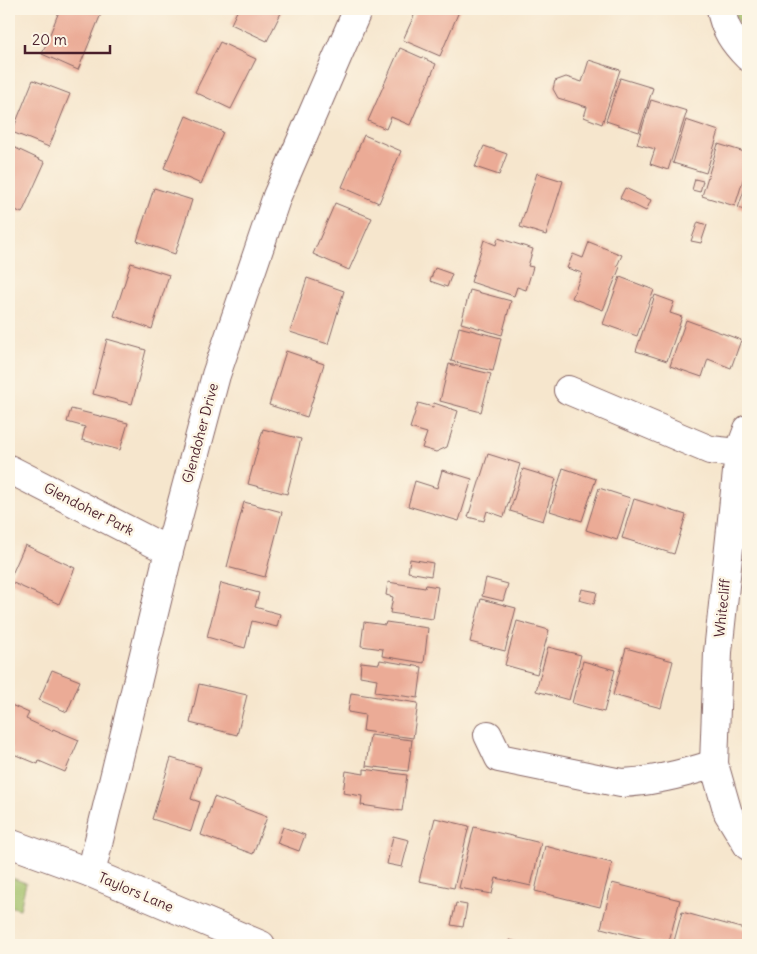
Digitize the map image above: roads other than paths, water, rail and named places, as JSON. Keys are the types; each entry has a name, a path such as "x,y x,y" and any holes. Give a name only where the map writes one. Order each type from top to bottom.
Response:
{"street":[{"name":"Glendoher Drive","path":"91,873 169,550 216,375 277,196 358,9"},
{"path":"721,9 723,22 735,44 748,57"},
{"name":"Whitecliff","path":"568,390 710,450 743,441 718,652 714,764 728,813 748,846"},
{"name":"Glendoher Park","path":"9,469 169,550"},
{"path":"488,735 499,758 621,783 641,783 658,780 714,764"},
{"name":"Taylors Lane","path":"9,843 91,873 261,945"}]}
